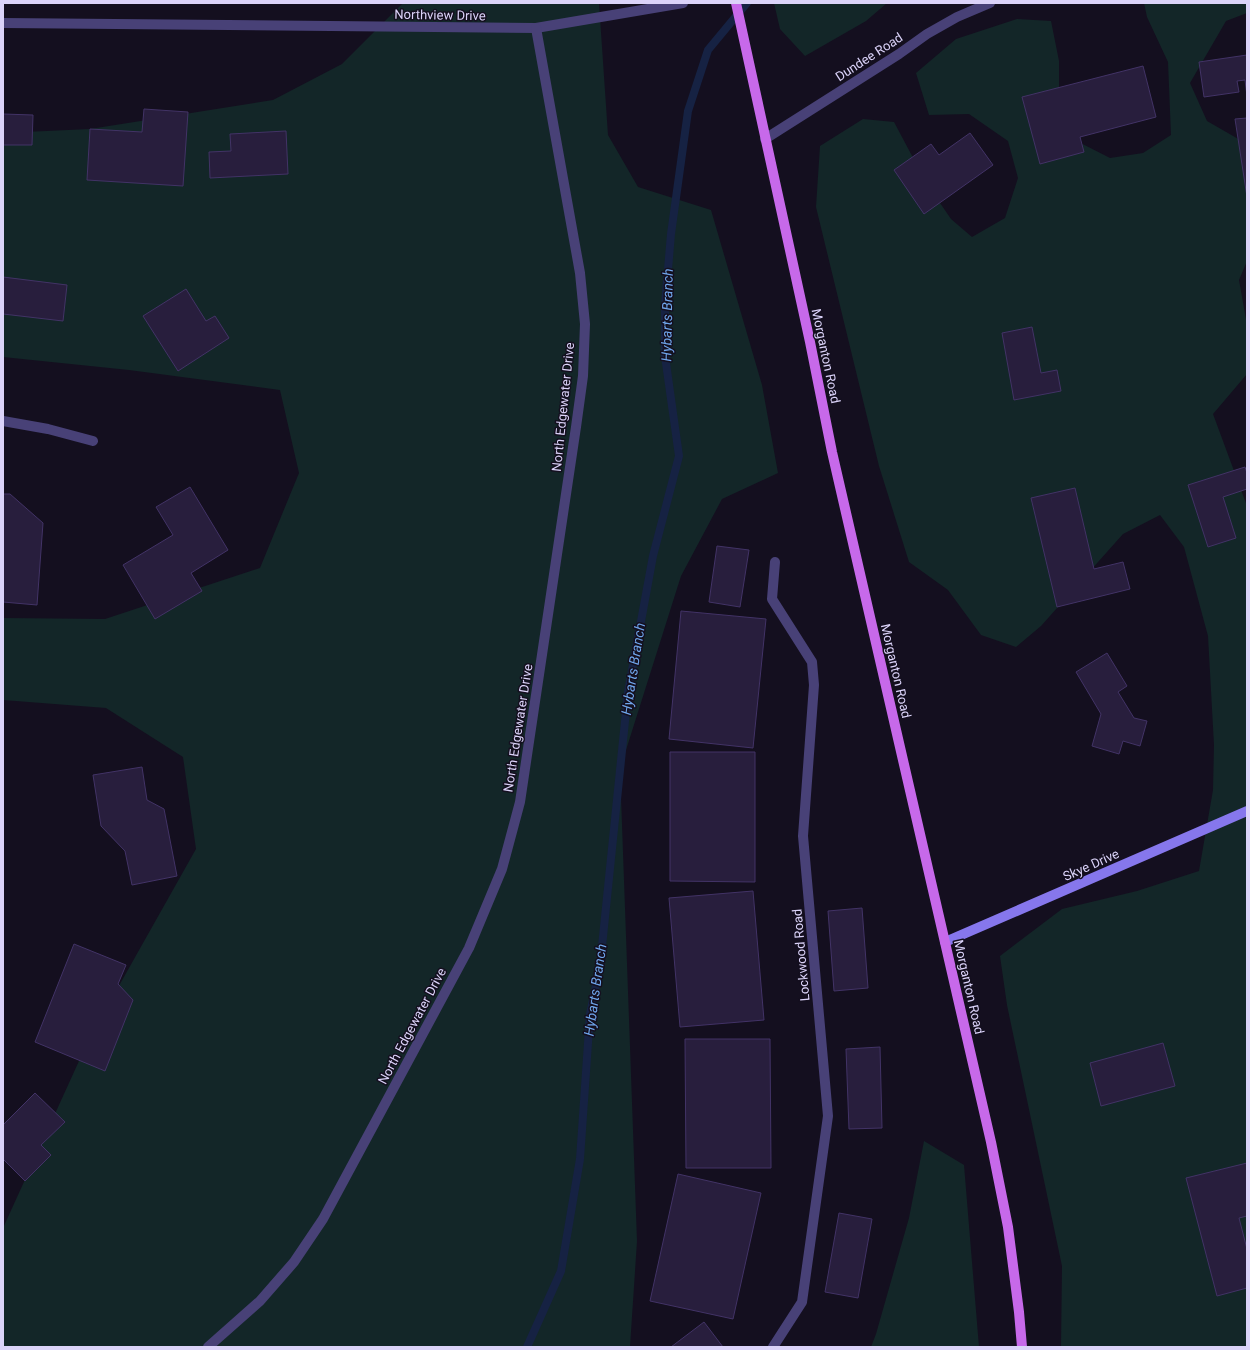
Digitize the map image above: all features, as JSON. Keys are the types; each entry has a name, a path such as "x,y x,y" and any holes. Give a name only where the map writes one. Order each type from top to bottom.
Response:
{"main road":[{"name":"Morganton Road","path":"736,3 810,342 832,452 987,1127 1008,1227 1022,1347"}],"street":[{"name":"Northview Drive","path":"3,24 536,28 683,3"},
{"name":"Dundee Road","path":"765,139 899,54 927,34 957,17 990,3"},
{"name":"North Edgewater Drive","path":"208,1347 260,1301 294,1262 323,1219 469,948 502,869 520,802 576,428 583,376 585,324 580,273 536,28"},
{"path":"3,421 48,429 93,441"},
{"name":"Lockwood Road","path":"773,1347 802,1302 828,1116 803,836 814,685 812,662 772,599 775,562"},
{"name":"Skye Drive","path":"945,942 1247,811"}],"green space":[{"path":"403,3 599,3 608,135 638,187 711,210 762,385 778,473 722,499 681,576 620,769 637,1241 630,1347 3,1347 3,1228 89,1039 196,849 183,757 106,708 3,700 3,618 105,619 260,568 299,473 280,390 129,370 3,357 3,133 90,129 273,100 342,64"},
{"path":"774,3 887,3 866,21 805,56 780,29"},
{"path":"1144,3 1247,3 1247,13 1226,21 1190,83 1207,121 1247,144 1247,261 1239,280 1247,325 1247,374 1213,414 1247,506 1247,1347 1061,1347 1062,1266 1007,1005 1000,956 1062,909 1137,891 1199,871 1213,790 1214,745 1208,636 1184,547 1160,515 1123,534 1041,626 1016,647 981,635 948,590 909,562 879,466 816,207 820,146 863,119 894,122 927,184 951,219 972,237 1005,218 1018,178 1008,141 969,114 929,115 916,73 956,39 1017,19 1051,21 1059,61 1059,132 1110,158 1143,153 1171,135 1168,62 1147,17"},
{"path":"924,1141 964,1165 979,1347 871,1347 909,1218"}],"building":[{"path":"1247,55 1247,96 1245,80 1237,81 1239,92 1204,97 1199,62"},
{"path":"1143,66 1156,117 1080,137 1084,152 1040,164 1022,97"},
{"path":"144,109 188,112 183,186 87,180 90,129 142,132"},
{"path":"3,114 33,115 32,145 3,145"},
{"path":"1247,118 1247,197 1235,119"},
{"path":"286,131 288,174 210,178 209,152 231,151 230,134"},
{"path":"970,133 993,165 924,214 894,170 931,144 939,155"},
{"path":"3,277 67,285 63,321 3,314"},
{"path":"186,289 206,321 215,316 229,338 178,371 143,316"},
{"path":"1032,327 1041,373 1057,370 1061,391 1014,400 1002,333"},
{"path":"1245,467 1247,473 1247,489 1223,497 1236,538 1208,547 1188,485"},
{"path":"190,487 228,550 191,573 202,591 155,619 123,565 173,535 156,507"},
{"path":"1075,488 1094,569 1123,562 1130,589 1057,607 1031,498"},
{"path":"3,494 10,494 43,523 37,605 3,602"},
{"path":"717,546 749,550 740,607 709,602"},
{"path":"681,611 766,619 753,748 669,739"},
{"path":"1107,653 1127,686 1118,692 1134,718 1147,721 1140,746 1123,741 1119,754 1092,746 1101,714 1076,672"},
{"path":"670,752 755,752 755,882 670,881"},
{"path":"142,767 147,800 164,809 177,876 132,885 125,851 101,826 93,775"},
{"path":"753,891 764,1020 680,1027 669,898"},
{"path":"862,908 868,988 834,991 828,911"},
{"path":"74,944 126,965 118,984 133,1000 105,1071 35,1042"},
{"path":"685,1039 770,1039 771,1168 686,1168"},
{"path":"1163,1043 1175,1086 1101,1106 1090,1063"},
{"path":"880,1047 882,1128 849,1129 846,1049"},
{"path":"35,1093 65,1122 41,1145 51,1155 25,1181 3,1159 3,1125"},
{"path":"1247,1163 1247,1216 1239,1218 1247,1249 1247,1288 1217,1296 1186,1178"},
{"path":"678,1174 761,1193 733,1319 650,1301"},
{"path":"839,1213 872,1219 858,1298 825,1292"},
{"path":"704,1322 723,1347 671,1347"}],"waterway":[{"name":"Hybarts Branch","path":"527,1347 561,1271 580,1159 590,1014 600,966 628,692 653,556 679,456 665,356 665,305 671,234 688,111 708,50 747,3"}]}
